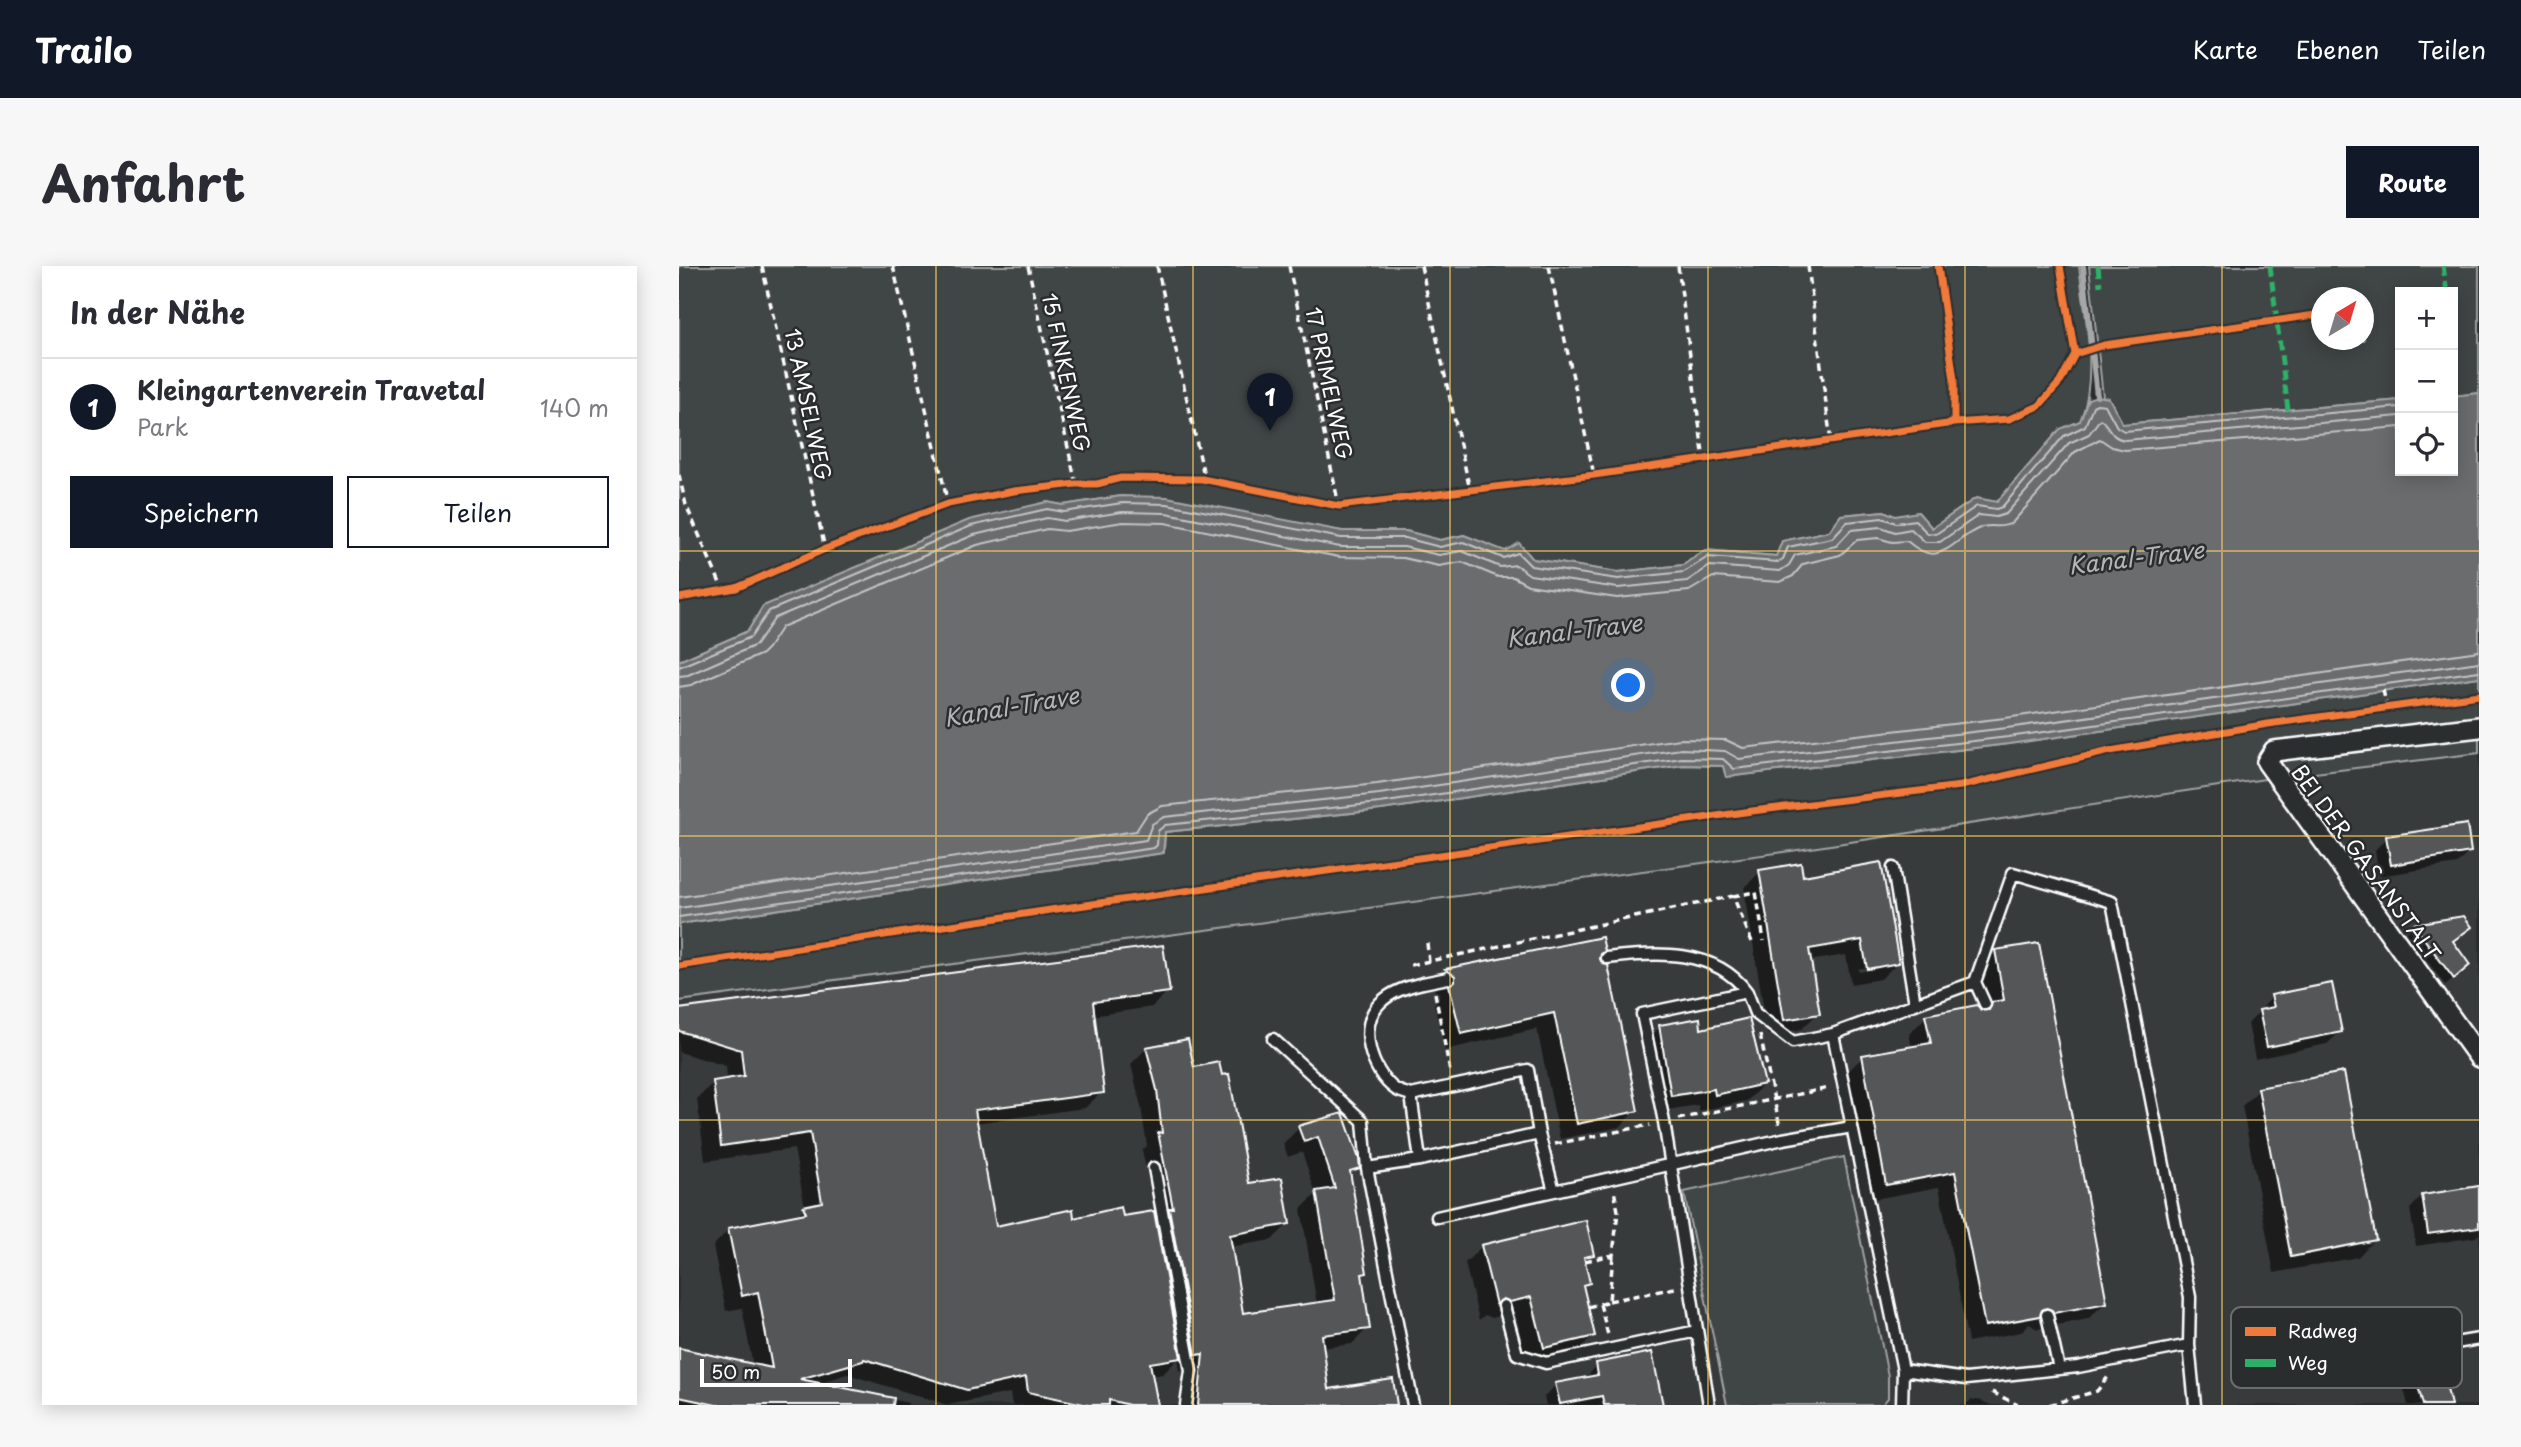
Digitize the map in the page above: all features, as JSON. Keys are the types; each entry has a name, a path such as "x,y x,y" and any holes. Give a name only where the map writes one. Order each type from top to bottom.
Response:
{"street":[{"name":"BEI DER GASANSTALT","path":"2479,727 2274,751 2267,762 2479,1057"}],"lane":[{"path":"1893,868 1915,1004"},
{"path":"1985,1004 1975,982 2013,873 2112,902 2190,1297 2189,1345 2195,1405"},
{"path":"1607,958 1648,953 1687,957 1714,965 1737,978 1747,992 1755,1013 1793,1042 1833,1034 1975,982"},
{"path":"1448,978 1429,985 1402,988 1378,1004 1367,1031 1374,1065 1396,1090 1411,1095 1528,1070 1539,1134 1554,1191"},
{"path":"1709,1405 1664,1122 1643,1014 1747,992"},
{"path":"1833,1034 1903,1370 1902,1405"},
{"path":"1273,1039 1363,1121 1367,1168 1413,1405"},
{"path":"1411,1095 1420,1160"},
{"path":"1437,1217 1783,1139 1852,1127"},
{"path":"1367,1168 1420,1160 1539,1134"},
{"path":"1154,1168 1191,1371 1186,1405"},
{"path":"1504,1307 1517,1354 1546,1363 1697,1331"},
{"path":"2047,1315 2059,1369"},
{"path":"1903,1370 1966,1379 2059,1369 2189,1345"}],"path":[{"path":"893,266 948,504"},
{"path":"1157,266 1203,471 1202,479"},
{"path":"1421,266 1470,489"},
{"path":"1549,266 1594,475"},
{"path":"1678,266 1704,460"},
{"path":"1808,266 1831,442"},
{"path":"1818,444 1844,440"},
{"path":"1691,462 1717,458"},
{"path":"1580,477 1608,473"},
{"path":"679,475 686,505 723,590"},
{"path":"1188,479 1215,481"},
{"path":"1063,486 1087,484"},
{"path":"1457,491 1484,488"},
{"path":"936,508 961,501"},
{"path":"679,502 686,505"},
{"path":"1328,503 1339,506 1353,504"},
{"path":"812,554 838,544"},
{"path":"710,593 736,588"},
{"path":"2383,690 2387,708"},
{"path":"2374,710 2400,706"},
{"path":"1411,965 1756,891 1764,941"},
{"path":"1733,896 1752,943"},
{"path":"1427,943 1431,974"},
{"path":"1429,985 1453,1086"},
{"path":"1755,1013 1783,1139"},
{"path":"1542,1147 1843,1085"},
{"path":"1609,1301 1618,1211 1611,1178"},
{"path":"1585,1261 1613,1255"},
{"path":"1588,1307 1688,1286"},
{"path":"1599,1304 1610,1349"},
{"path":"2049,1405 2097,1391 2108,1377 2111,1360"}],"shaded area":[{"path":"679,266 2079,266 2089,344 2089,383 2081,421 2060,430 1997,502 1976,498 1932,528 1918,512 1895,517 1884,511 1841,515 1830,531 1782,541 1777,556 1705,550 1683,565 1618,572 1533,559 1505,552 1464,535 1440,540 1406,531 1342,531 1121,496 1063,505 1047,502 763,606 748,631 679,661"},
{"path":"2089,266 2479,266 2479,393 2458,395 2458,287 2395,287 2395,400 2123,424 2109,399 2103,397"},
{"path":"2479,677 2479,753 2265,779 1791,851 679,1001 679,924 1164,853 1165,832 1381,810 1683,765 1723,766 1726,777 2009,744"},
{"path":"2479,753 2479,1405 679,1405 679,1001 1791,851 2265,779"},
{"path":"1844,1157 1888,1376 1888,1398 1882,1405 1727,1405 1684,1192"}],"water":[{"name":"Kanal-Trave","path":"2479,393 2479,677 2009,744 1726,777 1723,766 1683,765 1381,810 1165,832 1163,853 679,924 679,661 748,631 763,606 969,520 1047,502 1063,505 1121,496 1167,497 1342,531 1406,531 1440,540 1464,535 1505,551 1519,543 1533,559 1618,572 1683,565 1705,550 1776,556 1782,541 1829,531 1841,515 1884,511 1895,516 1918,512 1932,528 1976,498 1997,502 2060,429 2080,421 2088,399 2097,396 2109,398 2123,424 2395,400 2395,476 2458,476 2458,395"}],"building":[{"path":"2467,824 2471,852 2391,865 2386,836"},
{"path":"1881,862 1899,963 1867,969 1862,940 1809,949 1820,1014 1784,1020 1759,870 1801,863 1803,876"},
{"path":"2464,916 2472,927 2453,941 2470,965 2454,979 2413,924"},
{"path":"1602,937 1605,951 1600,959 1603,964 1608,965 1638,1111 1577,1124 1554,1013 1461,1034 1449,985 1455,981 1455,976 1445,969"},
{"path":"2039,943 2107,1303 2054,1313 2046,1308 2040,1316 1985,1326 1955,1172 1886,1185 1862,1055 1931,1043 1925,1015 1977,1005 1981,1010 1989,1010 1992,1002 2004,1000 1995,950"},
{"path":"1163,945 1170,992 1093,1002 1104,1093 975,1110 996,1226 1073,1209 1074,1218 1121,1207 1123,1216 1154,1211 1181,1358 1150,1363 1158,1405 1129,1405 1109,1400 1109,1405 1088,1405 1028,1392 1026,1377 967,1390 864,1359 800,1379 894,1398 893,1405 716,1405 679,1397 679,1348 772,1368 758,1292 742,1296 728,1228 806,1213 803,1206 822,1202 810,1133 721,1146 713,1081 744,1076 741,1050 679,1031 679,1009"},
{"path":"2332,983 2342,1032 2267,1047 2259,1010 2274,1007 2271,995"},
{"path":"1700,1018 1701,1029 1749,1018 1765,1084 1715,1095 1714,1089 1671,1096 1659,1025"},
{"path":"1188,1039 1194,1067 1219,1062 1222,1075 1229,1074 1249,1183 1282,1178 1290,1224 1230,1235 1243,1313 1335,1300 1316,1191 1335,1188 1318,1137 1304,1142 1298,1126 1343,1113 1359,1159 1360,1168 1350,1171 1367,1273 1362,1274 1370,1329 1322,1335 1329,1389 1393,1379 1397,1405 1198,1405 1203,1354 1196,1355 1169,1208 1173,1208 1158,1132 1162,1133 1157,1090 1146,1047"},
{"path":"2344,1072 2376,1240 2291,1257 2258,1088"},
{"path":"2479,1186 2479,1227 2428,1234 2422,1195"},
{"path":"1586,1220 1594,1255 1584,1257 1590,1283 1583,1285 1595,1336 1544,1348 1531,1297 1510,1302 1503,1299 1496,1305 1481,1245"},
{"path":"1652,1352 1663,1405 1604,1405 1602,1396 1560,1404 1555,1383 1598,1375 1596,1363"},
{"path":"2419,1388 2447,1388 2451,1405 2423,1405"}],"waterway":[{"path":"2083,266 2097,396"}],"marked path":[{"path":"2098,266 2100,286"},
{"path":"2270,266 2288,410"},
{"path":"2443,266 2446,287"}],"cycle path":[{"path":"1938,266 1954,380 1954,423"},
{"path":"2060,266 2075,354"},
{"path":"679,598 736,588 825,549 948,504 1014,491 1097,484 1121,478 1202,479 1339,506 1594,475 1954,423 2009,419 2039,406 2060,382 2075,354 2104,345 2311,316"},
{"path":"679,966 1057,909 1752,811 1961,786 2110,751 2268,724 2479,695"}],"place":[{"name":"Kleingartenverein Travetal","path":"1270,431"}]}
